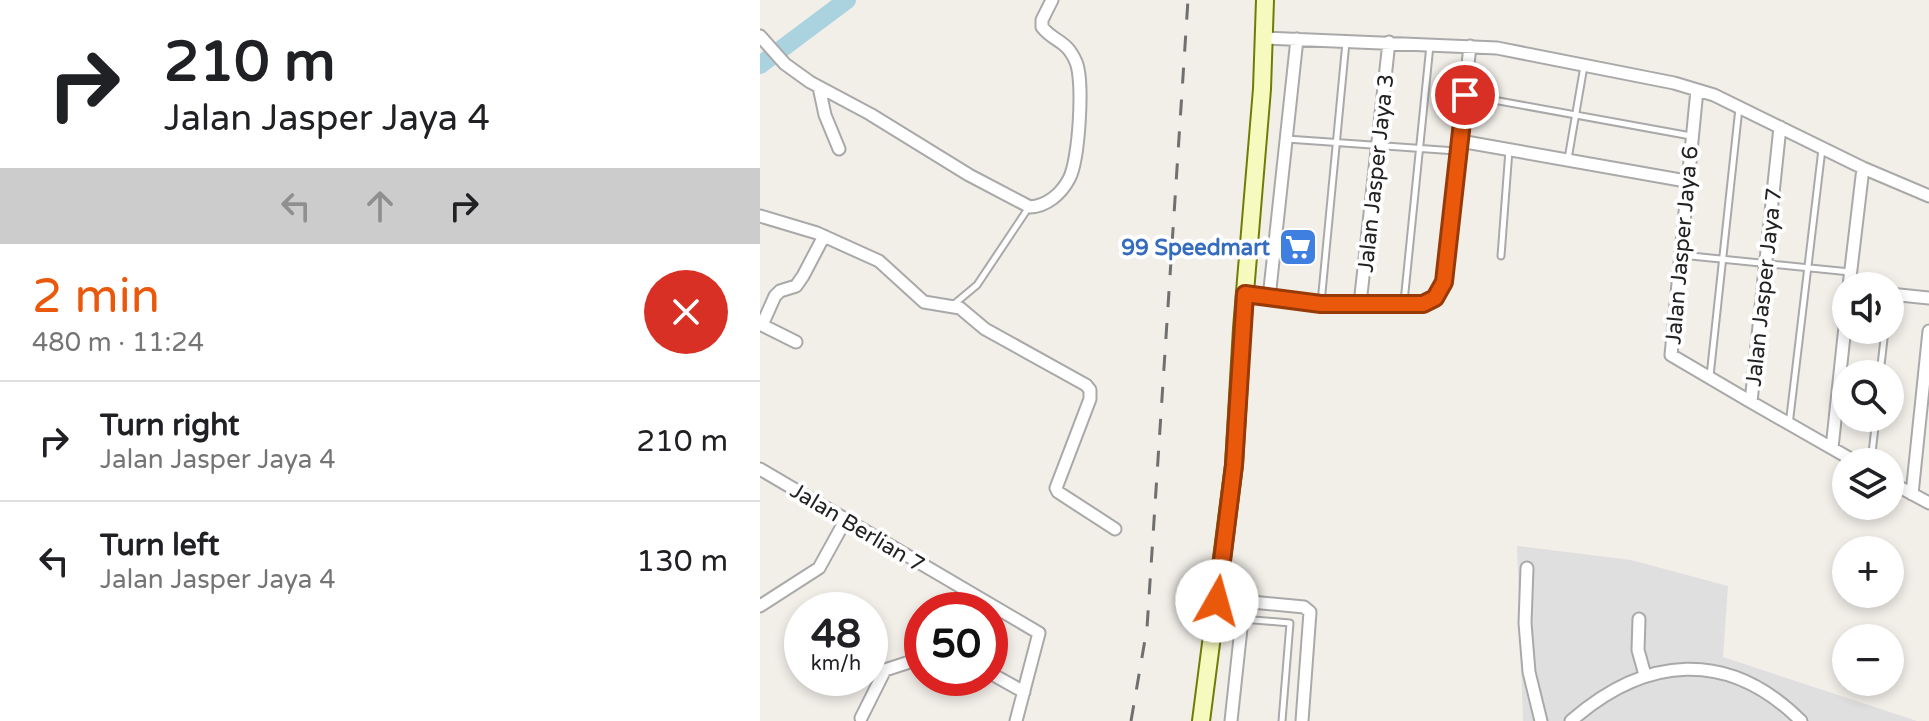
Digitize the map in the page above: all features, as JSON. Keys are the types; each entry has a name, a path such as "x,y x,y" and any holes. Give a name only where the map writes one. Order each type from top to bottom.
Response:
{"main road":[{"path":"1201,721 1234,465 1265,38 1265,0"}],"street":[{"path":"761,36 785,64 819,87 870,114 969,175 1030,207 1036,207 1054,198 1070,178 1080,109 1078,65 1067,45 1042,27 1042,20 1052,0"},
{"path":"1265,38 1497,48 1697,90 1929,196"},
{"path":"1269,298 1297,39"},
{"name":"Jalan Jasper Jaya 3","path":"1360,304 1389,42"},
{"path":"1245,294 1321,304 1404,304 1430,302 1441,292 1470,46"},
{"path":"819,87 825,115 839,149"},
{"name":"Jalan Jasper Jaya 6","path":"1697,90 1671,355 1751,402"},
{"name":"Jalan Jasper Jaya 7","path":"1780,127 1751,402 1832,448"},
{"path":"1459,146 1509,149 1686,181"},
{"path":"1851,272 1863,168"},
{"path":"760,216 824,236 879,261 924,302 960,308 985,329 1086,385 1090,390 1090,399 1056,488 1115,529"},
{"path":"796,342 761,324 775,296 796,286 824,236"},
{"path":"1904,295 1929,298"},
{"path":"1912,494 1929,331"},
{"path":"1832,448 1843,344"},
{"name":"Jalan Berlian 7","path":"760,469 1039,633 1024,692"},
{"path":"1904,490 1929,503"},
{"path":"760,606 819,568 846,519"},
{"path":"1527,568 1525,623 1528,660 1541,721"},
{"path":"1231,721 1242,619 1247,604 1304,607 1310,612 1302,721"},
{"path":"1639,619 1638,650 1645,675"},
{"path":"861,718 885,670 904,664"},
{"path":"1571,721 1618,686 1645,675 1677,669 1709,671 1747,682 1781,702 1801,721"},
{"path":"1008,683 1024,692 1016,721"}],"lane":[{"path":"1321,304 1346,41"},
{"path":"1404,304 1430,44"},
{"path":"1568,159 1585,65"},
{"path":"1465,95 1691,136"},
{"path":"1710,377 1739,107"},
{"path":"1286,139 1420,147 1459,146"},
{"path":"1789,425 1822,148"},
{"path":"1501,256 1509,149"},
{"path":"953,305 977,285 1030,207"},
{"path":"1680,255 1851,272"},
{"path":"1242,619 1290,623 1282,721"}],"shaded area":[{"path":"1517,546 1631,560 1728,586 1723,657 1832,693 1832,696 1841,696 1917,721 1523,721"}],"waterway":[{"path":"760,65 847,0"}],"railway":[{"path":"1131,721 1147,628 1188,0"}],"place":[{"name":"99 Speedmart","path":"1298,247"}],"route":[{"path":"1217,601 1234,465 1245,294 1321,304 1423,304 1435,298 1444,282 1465,95"}]}
